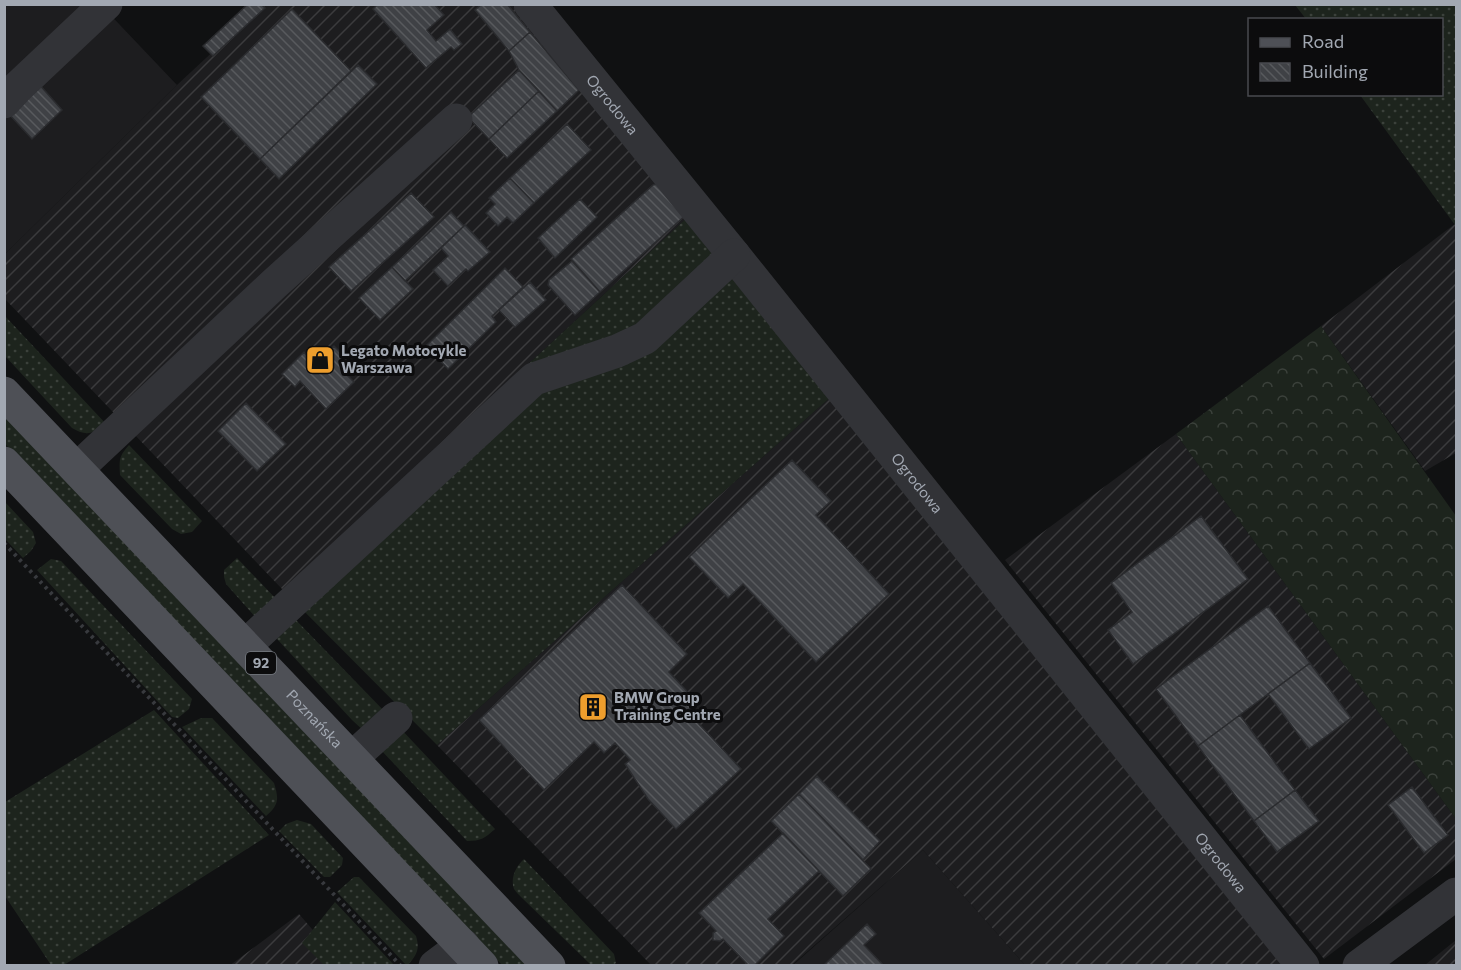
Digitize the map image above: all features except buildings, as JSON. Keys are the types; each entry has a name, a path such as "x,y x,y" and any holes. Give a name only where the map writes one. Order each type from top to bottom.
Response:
{"main road":[{"name":"Poznańska","path":"4,393 549,966"},
{"path":"4,463 472,955"}],"street":[{"path":"4,102 105,4"},
{"name":"Ogrodowa","path":"530,4 734,255 1303,966"},
{"path":"77,469 274,284 456,120"},
{"path":"245,646 534,379 616,351 645,338 734,255"},
{"path":"352,758 396,718"},
{"path":"1359,966 1456,894"},
{"path":"435,966 472,955"}],"path":[{"path":"4,543 401,966"}],"shaded area":[{"path":"5,5 101,5 177,85 5,254"},
{"path":"263,5 512,5 690,215 283,590 5,299 5,254 177,85"},
{"path":"1456,223 1456,453 1425,471 1321,326"},
{"path":"833,395 1285,965 1025,965 923,850 792,965 651,965 437,745"},
{"path":"1176,434 1456,819 1456,859 1324,959 1005,560"},
{"path":"923,850 1025,965 792,966"},
{"path":"299,914 343,965 229,966"},
{"path":"1456,940 1456,965 1425,965"}],"green space":[{"path":"1295,5 1456,5 1455,225 1361,96 1443,96 1443,18 1305,18"},
{"path":"690,215 833,395 437,745 283,590"},
{"path":"5,316 107,425 90,433 72,428 5,356"},
{"path":"1321,326 1456,516 1456,819 1176,434"},
{"path":"4,416 526,965 502,965 5,444"},
{"path":"129,445 202,521 192,532 181,534 172,529 120,475 120,458"},
{"path":"5,502 33,532 36,543 23,558 5,539"},
{"path":"237,558 278,601 257,619 226,584 224,570"},
{"path":"51,559 61,561 192,699 189,709 178,718 172,717 37,570"},
{"path":"293,617 387,714 365,732 277,639 279,629"},
{"path":"154,710 269,835 64,965 51,965 5,896 5,802"},
{"path":"201,718 212,718 274,783 277,801 266,816 182,727"},
{"path":"399,727 495,829 482,838 467,841 380,749"},
{"path":"297,820 311,824 343,858 342,865 330,877 324,877 279,831 286,824"},
{"path":"524,859 614,954 616,963 591,965 514,889 513,877 518,865"},
{"path":"354,877 359,877 416,936 417,952 408,965 337,892"},
{"path":"335,902 394,965 324,965 302,943"}],"place":[{"name":"Legato Motocykle Warszawa","path":"320,360"},
{"name":"BMW Group Training Centre","path":"593,707"}]}
